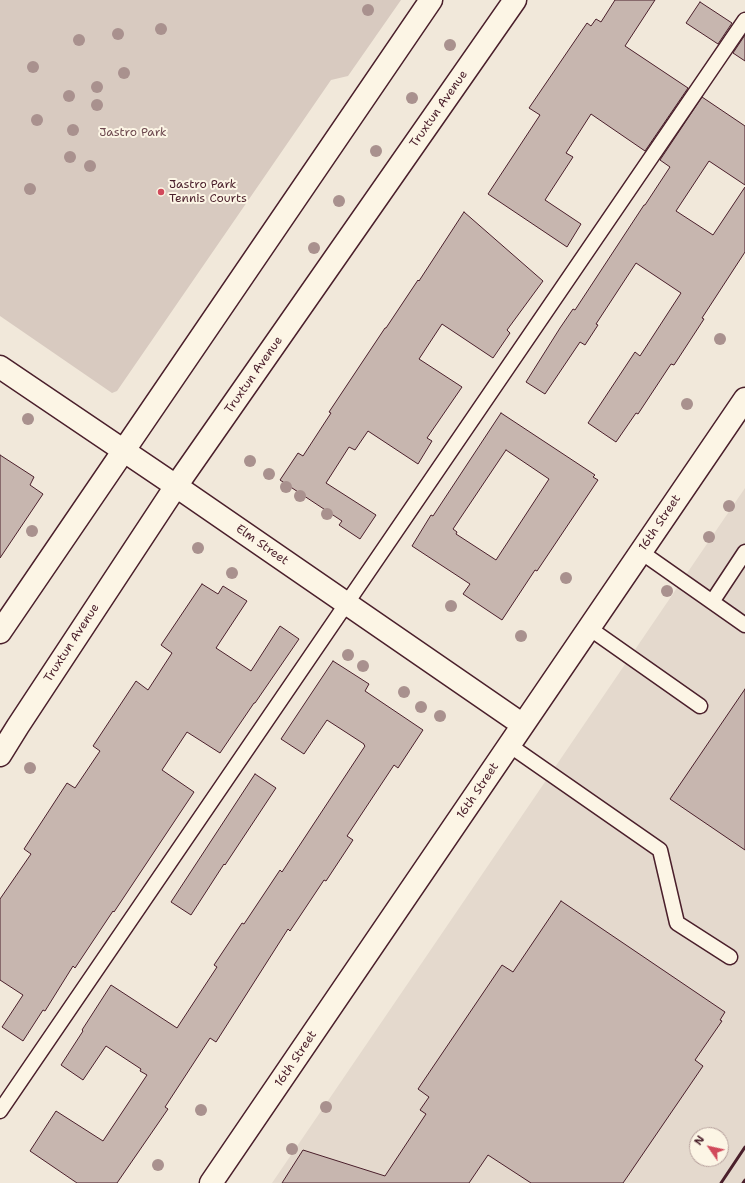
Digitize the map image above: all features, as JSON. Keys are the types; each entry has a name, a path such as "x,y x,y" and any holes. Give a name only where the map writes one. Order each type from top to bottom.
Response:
{"main road":[{"path":"1,629 431,0"},
{"name":"Truxtun Avenue","path":"0,755 176,486 515,0"},
{"name":"Elm Street","path":"0,367 176,486 523,725"},
{"name":"16th Street","path":"211,1183 745,399"}],"lane":[{"path":"0,1111 745,20"},
{"path":"641,552 745,625"},
{"path":"712,602 745,552"},
{"path":"589,628 700,706"},
{"path":"509,745 660,850 677,923 730,957"}],"shaded area":[{"path":"745,488 745,1183 272,1183"}],"green space":[{"name":"Jastro Park","path":"0,0 401,0 348,76 331,80 117,391 112,393 0,316"}],"building":[{"path":"615,0 655,0 625,46 688,88 645,151 591,114 566,153 573,157 545,200 581,224 567,247 488,194 540,115 529,108 587,23 591,26 596,19 601,22"},
{"path":"700,2 732,23 718,44 686,23"},
{"path":"745,35 745,61 733,53"},
{"path":"702,97 745,126 745,185 709,161 676,211 713,235 745,187 745,252 702,318 704,319 674,365 671,364 638,414 636,413 616,442 588,423 635,352 640,356 681,293 636,263 596,324 598,325 585,345 580,342 545,394 526,382 560,328 573,309 575,310 670,167 660,160"},
{"path":"464,212 543,281 507,330 510,333 493,358 442,324 419,359 462,387 427,438 432,441 418,464 368,431 355,450 349,447 326,483 376,515 360,539 339,525 342,521 280,480 298,453 303,456 331,413 329,412 418,280 419,281"},
{"path":"501,413 595,475 593,477 598,480 502,620 463,594 470,584 412,546 431,515 433,516","holes":["506,450 549,479 496,560 456,534 457,532 453,529"]},
{"path":"0,455 34,477 30,485 43,494 0,558"},
{"path":"202,584 218,594 223,586 247,601 216,648 251,671 280,626 299,639 220,753 187,732 162,770 194,792 114,912 113,911 75,968 73,966 45,1011 43,1010 23,1041 2,1027 23,995 0,980 0,899 31,854 24,849 67,783 75,788 100,751 93,746 136,681 148,690 172,653 161,645"},
{"path":"333,661 369,684 365,691 423,730 398,768 394,765 347,836 353,840 326,881 324,880 290,931 288,929 216,1042 210,1038 165,1107 168,1109 117,1183 77,1183 30,1151 56,1111 103,1141 147,1075 140,1071 141,1069 106,1046 83,1080 61,1065 111,985 177,1028 217,967 214,965 242,923 244,924 280,870 282,872 365,746 327,720 304,754 281,739"},
{"path":"745,689 745,850 670,799"},
{"path":"255,774 276,788 191,915 171,902"},
{"path":"561,901 725,1012 720,1020 722,1021 695,1060 703,1066 623,1183 531,1183 488,1155 469,1183 282,1183 303,1150 385,1176 426,1114 420,1110 429,1097 418,1089 502,965 513,972"}],"railway":[{"path":"721,1183 745,1147"}],"place":[{"name":"Jastro Park Tennis Courts","path":"161,192"}]}
